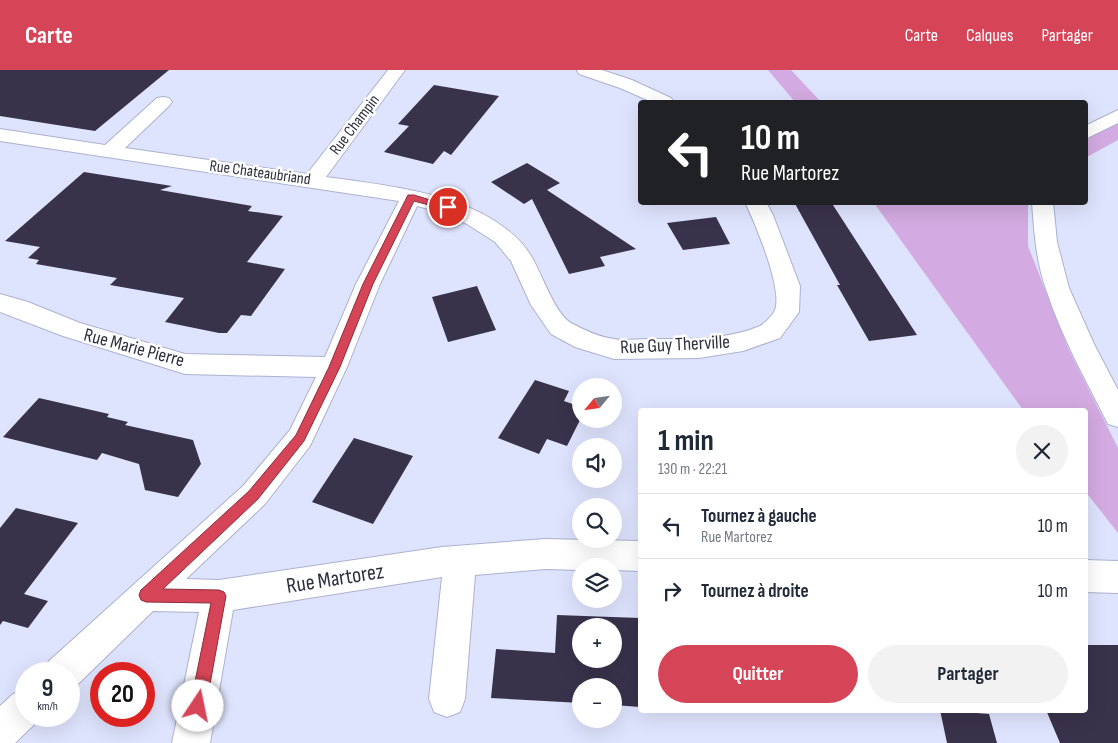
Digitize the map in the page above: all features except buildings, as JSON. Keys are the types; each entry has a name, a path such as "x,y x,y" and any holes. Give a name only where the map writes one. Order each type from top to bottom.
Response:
{"street":[{"name":"Rue Champin","path":"312,181 397,70"},
{"path":"585,70 626,84 660,100"},
{"path":"110,151 163,102"},
{"path":"1088,131 1118,116"},
{"name":"Rue Chateaubriand","path":"0,135 411,197"},
{"path":"75,662 254,495 300,438 334,367 368,284 411,197"},
{"name":"Rue Guy Therville","path":"411,197 448,207 475,218 503,236 521,258 542,305 560,328 584,340 614,349 700,348 743,342 771,332 787,312 788,286 757,205"},
{"path":"1042,205 1046,242 1057,288 1081,344 1118,416"},
{"name":"Rue Marie Pierre","path":"0,303 18,308 72,330 184,364 334,367"},
{"name":"Rue Martorez","path":"146,595 219,596 460,560 545,554 638,556"},
{"path":"447,699 460,560"},
{"path":"1088,576 1118,576"},
{"path":"191,743 219,596"},
{"path":"0,731 15,717"}],"shaded area":[{"path":"768,70 791,70 819,100 793,100"},
{"path":"1118,123 1118,140 1088,156 1088,139 1093,134"},
{"path":"875,205 1028,205 1028,246 1068,348 1118,448 1118,533 1088,495 1088,408 1022,408"}],"route":[{"path":"198,706 219,596 146,595 254,495 300,438 334,367 368,284 411,197 448,207"}]}
